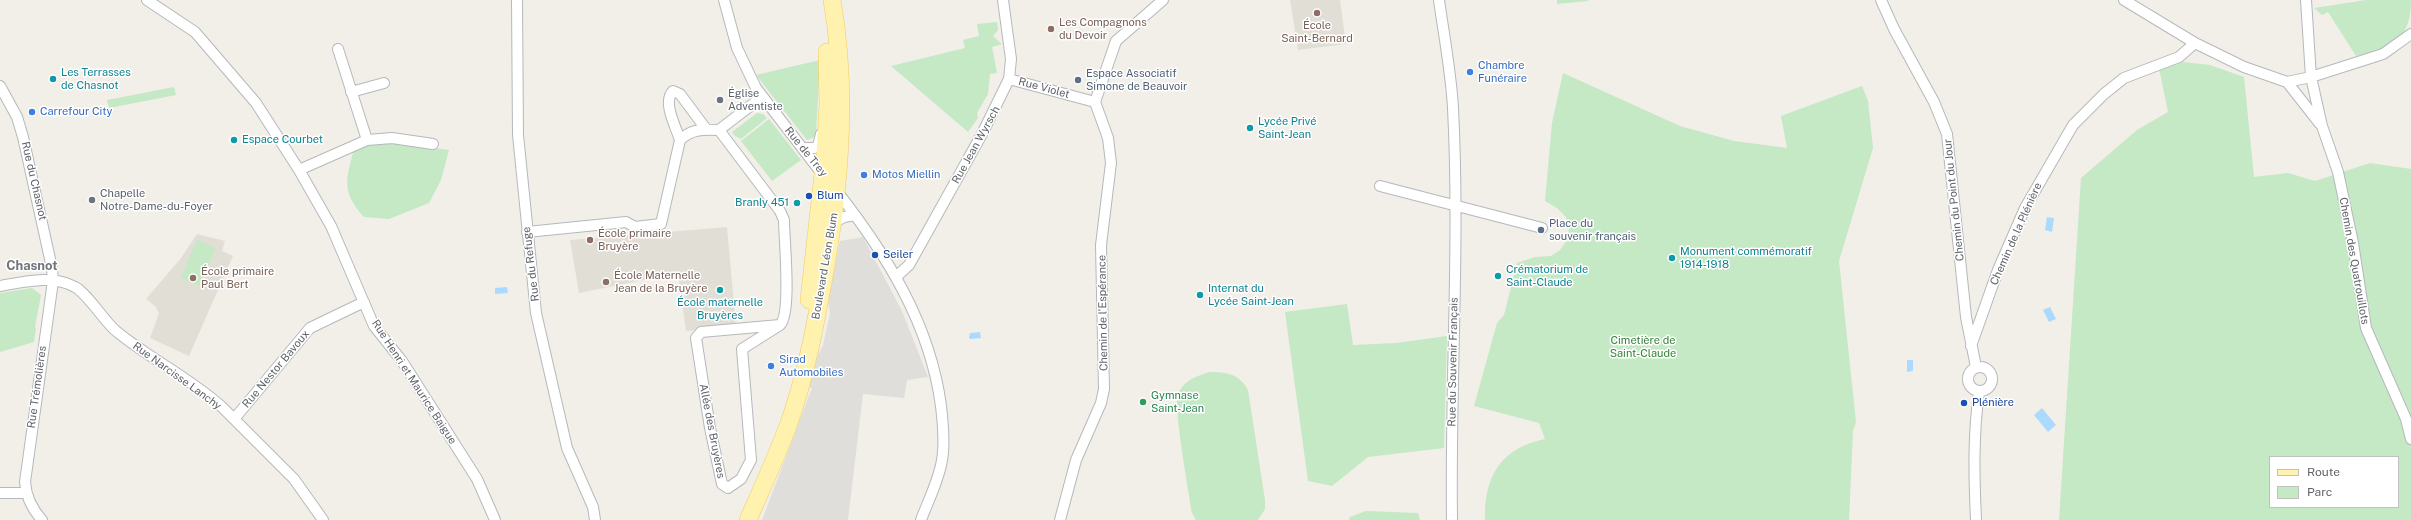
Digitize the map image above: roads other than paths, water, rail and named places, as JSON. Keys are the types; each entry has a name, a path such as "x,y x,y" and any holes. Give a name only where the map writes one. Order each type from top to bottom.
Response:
{"main road":[{"name":"Boulevard Léon Blum","path":"736,520 780,417 799,350 810,295 823,174 828,104 828,68 821,0"},
{"name":"Boulevard Léon Blum","path":"748,520 789,423 809,354 833,223 837,190 840,80 832,0"}],"street":[{"name":"Rue Henri et Maurice Baigue","path":"147,0 195,32 256,103 299,170 331,226 374,326 402,361 477,479 495,520"},
{"name":"Rue du Refuge","path":"517,0 518,134 536,314 567,448 593,507 595,520"},
{"name":"Rue de Trey","path":"724,0 737,48 748,73 762,97 837,190 897,276 912,308 932,359 937,380 943,423 942,460 921,520"},
{"name":"Rue Jean Wyrsch","path":"897,276 909,265 982,134 1009,79 1011,59 1003,0"},
{"path":"1096,102 1116,41 1163,0"},
{"name":"Rue du Souvenir Français","path":"1439,0 1453,107 1455,204 1451,459 1452,520"},
{"name":"Chemin du Point du Jour","path":"1881,0 1894,29 1934,102 1947,134 1966,316 1976,367"},
{"path":"2124,0 2195,43 2244,67 2287,82 2311,78 2383,54 2411,34"},
{"name":"Chemin des Quatrouillots","path":"2306,0 2311,78 2322,126 2338,172 2352,236 2366,328 2406,419 2411,439"},
{"name":"Chemin de la Plénière","path":"1971,346 1998,270 2025,208 2073,125 2104,94 2124,78 2179,57 2195,43"},
{"path":"338,49 367,140"},
{"name":"Boulevard Léon Blum","path":"802,148 814,148 820,142 828,68"},
{"name":"Rue Violet","path":"1009,79 1096,102"},
{"name":"Chemin des Quatrouillots","path":"2287,82 2322,126"},
{"path":"351,92 384,83"},
{"name":"Rue du Chasnot","path":"0,86 17,117 23,137 51,254 53,281"},
{"path":"527,232 626,222 635,228 661,224 680,140 668,102 673,91 680,94 706,129"},
{"path":"680,140 686,134 706,129 719,130 762,97"},
{"name":"Chemin de l'Espérance","path":"1060,520 1076,460 1101,403 1104,389 1101,245 1111,163 1108,138 1096,102"},
{"path":"719,130 780,211 784,220 786,301 785,317 780,325"},
{"path":"299,170 367,140 392,138 433,144"},
{"path":"1380,186 1455,204 1542,228"},
{"path":"833,223 844,217 855,215"},
{"path":"0,286 53,281"},
{"name":"Rue Narcisse Lanchy","path":"53,281 75,287 116,330 161,365 209,396 294,479 323,520"},
{"name":"Rue Trémolières","path":"26,493 25,482 53,281"},
{"name":"Rue Nestor Bavoux","path":"234,419 310,328 364,302"},
{"path":"1966,316 1981,317"},
{"name":"Allée des Bruyères","path":"780,325 742,349 751,460 741,479 728,488 722,484 713,442 696,338 701,332 780,325"},
{"path":"1976,367 1988,369 1992,376 1990,387 1979,392 1971,388 1968,380 1970,372 1976,367"},
{"path":"1976,520 1973,458 1974,420 1979,392"},
{"path":"0,493 26,493 42,520"}],"water":[{"path":"2047,217 2054,218 2052,232 2045,230"},
{"path":"507,287 508,293 495,294 495,288"},
{"path":"2050,307 2056,319 2049,322 2043,310"},
{"path":"980,332 981,338 970,339 970,333"},
{"path":"1907,360 1913,360 1913,371 1907,372"},
{"path":"2042,408 2056,425 2048,432 2034,415"}],"place":[{"name":"École Saint-Bernard","path":"1317,13"},
{"name":"Les Compagnons du Devoir","path":"1051,29"},
{"name":"Chambre Funéraire","path":"1470,72"},
{"name":"Les Terrasses de Chasnot","path":"53,79"},
{"name":"Espace Associatif Simone de Beauvoir","path":"1078,80"},
{"name":"Église Adventiste","path":"720,100"},
{"name":"Carrefour City","path":"32,112"},
{"name":"Lycée Privé Saint-Jean","path":"1250,128"},
{"name":"Espace Courbet","path":"234,140"},
{"name":"Motos Miellin","path":"864,175"},
{"name":"Blum","path":"809,196"},
{"name":"Chapelle Notre-Dame-du-Foyer","path":"92,200"},
{"name":"Branly 451","path":"797,203"},
{"name":"Place du souvenir français","path":"1541,230"},
{"name":"École primaire Bruyère","path":"590,240"},
{"name":"Seiler","path":"875,255"},
{"name":"Monument commémoratif 1914-1918","path":"1672,258"},
{"name":"Crématorium de Saint-Claude","path":"1498,276"},
{"name":"École primaire Paul Bert","path":"193,278"},
{"name":"École Maternelle Jean de la Bruyère","path":"606,282"},
{"name":"École maternelle Bruyères","path":"720,290"},
{"name":"Internat du Lycée Saint-Jean","path":"1200,295"},
{"name":"Sirad Automobiles","path":"771,366"},
{"name":"Gymnase Saint-Jean","path":"1143,402"},
{"name":"Plénière","path":"1964,403"}],"district":[{"name":"Chasnot","path":"32,266"}],"park label":[{"name":"Cimetière de Saint-Claude","path":"1643,347"}]}
